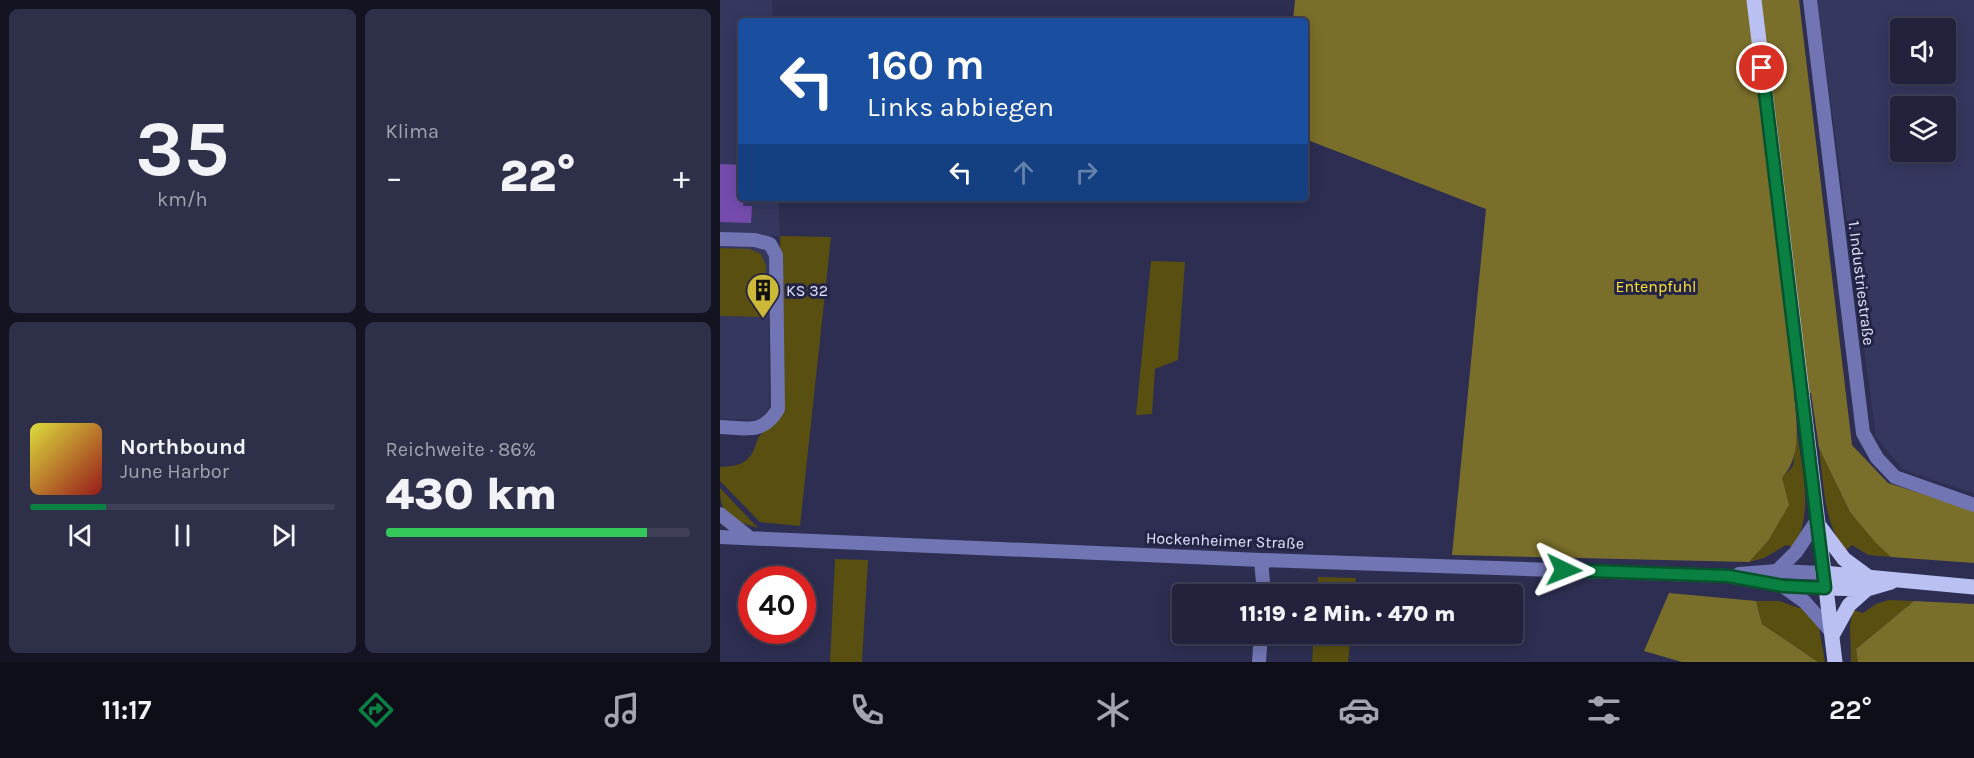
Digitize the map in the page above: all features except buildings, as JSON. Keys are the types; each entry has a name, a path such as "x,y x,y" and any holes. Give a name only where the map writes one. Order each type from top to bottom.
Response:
{"main road":[{"path":"1754,0 1816,522 1835,662"},
{"path":"1816,522 1844,559 1867,583 1849,605 1833,634"},
{"name":"Hockenheimer Straße","path":"1824,580 1867,583 1897,580 1974,587"}],"street":[{"name":"1. Industriestraße","path":"1810,0 1863,433 1877,458 1895,477 1974,505"},
{"path":"720,239 770,244 776,255 778,409 771,422 759,428 720,427"},
{"path":"720,514 750,538"},
{"path":"1777,571 1796,552 1816,522"},
{"name":"Hockenheimer Straße","path":"720,537 1261,560 1728,576 1777,571 1824,580"},
{"path":"1261,560 1262,584"},
{"name":"Hockenheimer Straße","path":"1728,576 1783,586 1824,580"},
{"path":"1783,586 1805,602 1833,634"},
{"path":"1259,662 1260,644"}],"shaded area":[{"path":"720,0 772,0 773,18 738,18 738,201 779,201 780,236 769,236 769,407 764,416 756,420 720,419"},
{"path":"1817,0 1974,0 1974,493 1903,470 1876,437"},
{"path":"780,236 831,237 800,526 760,522 720,481 720,467 737,465 749,458 760,435 776,422 783,410"},
{"path":"720,248 750,249 761,254 766,266 765,317 720,316"},
{"path":"1151,261 1185,262 1178,360 1155,369 1152,414 1136,415"},
{"path":"1797,433 1805,491 1804,520 1800,534 1794,547 1786,545 1764,558 1749,562 1768,541 1782,478 1793,466"},
{"path":"1819,448 1850,512 1891,557 1868,555 1852,545 1845,551 1828,515"},
{"path":"720,488 758,528 729,516 722,505"},
{"path":"835,559 868,560 862,662 830,662"},
{"path":"1318,577 1356,578 1355,584 1318,584"},
{"path":"1889,600 1914,601 1856,649 1858,662 1851,662 1850,625 1853,610 1863,613 1876,604"},
{"path":"1756,601 1779,601 1799,608 1804,607 1819,628 1825,662 1818,662 1762,624"},
{"path":"1313,644 1350,644 1348,662 1312,662"}],"green space":[{"name":"Entenpfuhl","path":"1295,0 1799,0 1852,445 1888,483 1974,510 1974,563 1891,557 1875,542 1850,512 1819,448 1811,393 1794,395 1797,439 1793,460 1782,478 1789,505 1768,541 1749,562 1452,555 1486,209 1308,140 1308,18 1293,18"},
{"path":"1669,593 1756,601 1762,624 1818,662 1682,662 1644,651"},
{"path":"1914,601 1974,604 1974,662 1858,662 1856,649"}],"place":[{"name":"KS 32","path":"763,319"}],"route":[{"path":"1564,570 1728,576 1783,586 1825,588 1762,68"}]}
